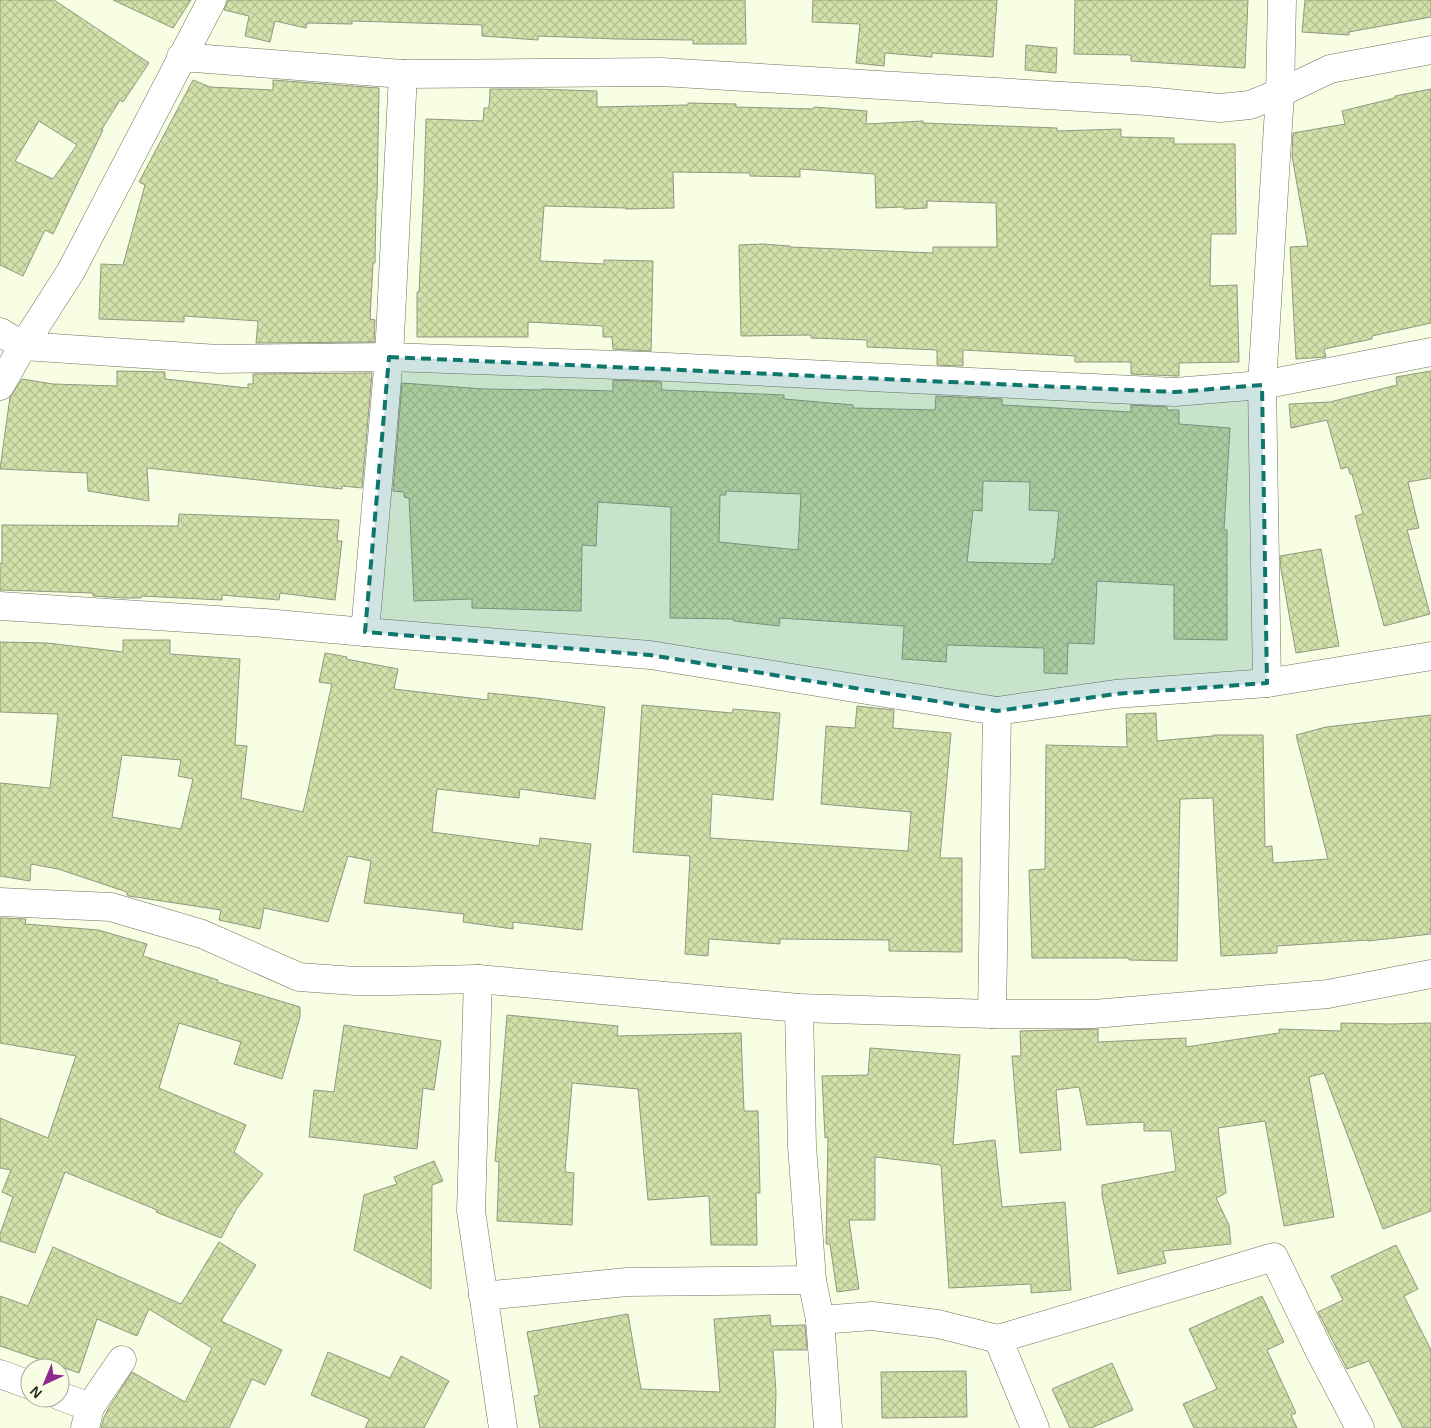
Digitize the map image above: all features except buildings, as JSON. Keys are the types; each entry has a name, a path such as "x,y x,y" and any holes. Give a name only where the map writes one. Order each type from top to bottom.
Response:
{"street":[{"path":"0,386 71,271 212,0"},
{"path":"1267,683 1262,385 1280,93 1282,0"},
{"path":"181,57 403,74 661,72 1147,101 1220,108 1250,105 1330,69 1431,50"},
{"path":"365,632 389,357 403,74"},
{"path":"0,332 23,346 218,359 389,357 647,366 1175,392 1262,385 1431,352"},
{"path":"0,606 265,623 650,655 997,711 1116,694 1267,683 1431,656"},
{"path":"992,1014 997,711"},
{"path":"0,902 111,907 202,934 298,977 355,981 478,979 798,1008 992,1014 1094,1014 1328,994 1431,974"},
{"path":"478,979 471,1211 482,1296 503,1428"},
{"path":"798,1008 802,1146 812,1280 820,1320 828,1428"},
{"path":"820,1320 872,1316 938,1324 998,1339 1274,1257 1319,1350 1360,1428"},
{"path":"482,1296 627,1282 812,1280"},
{"path":"998,1339 1035,1428"},
{"path":"70,1404 87,1417 122,1360"},
{"path":"0,1374 20,1381"}],"highlighted area":[{"path":"389,357 1175,392 1262,385 1267,683 1115,694 997,711 650,655 365,632"}]}
